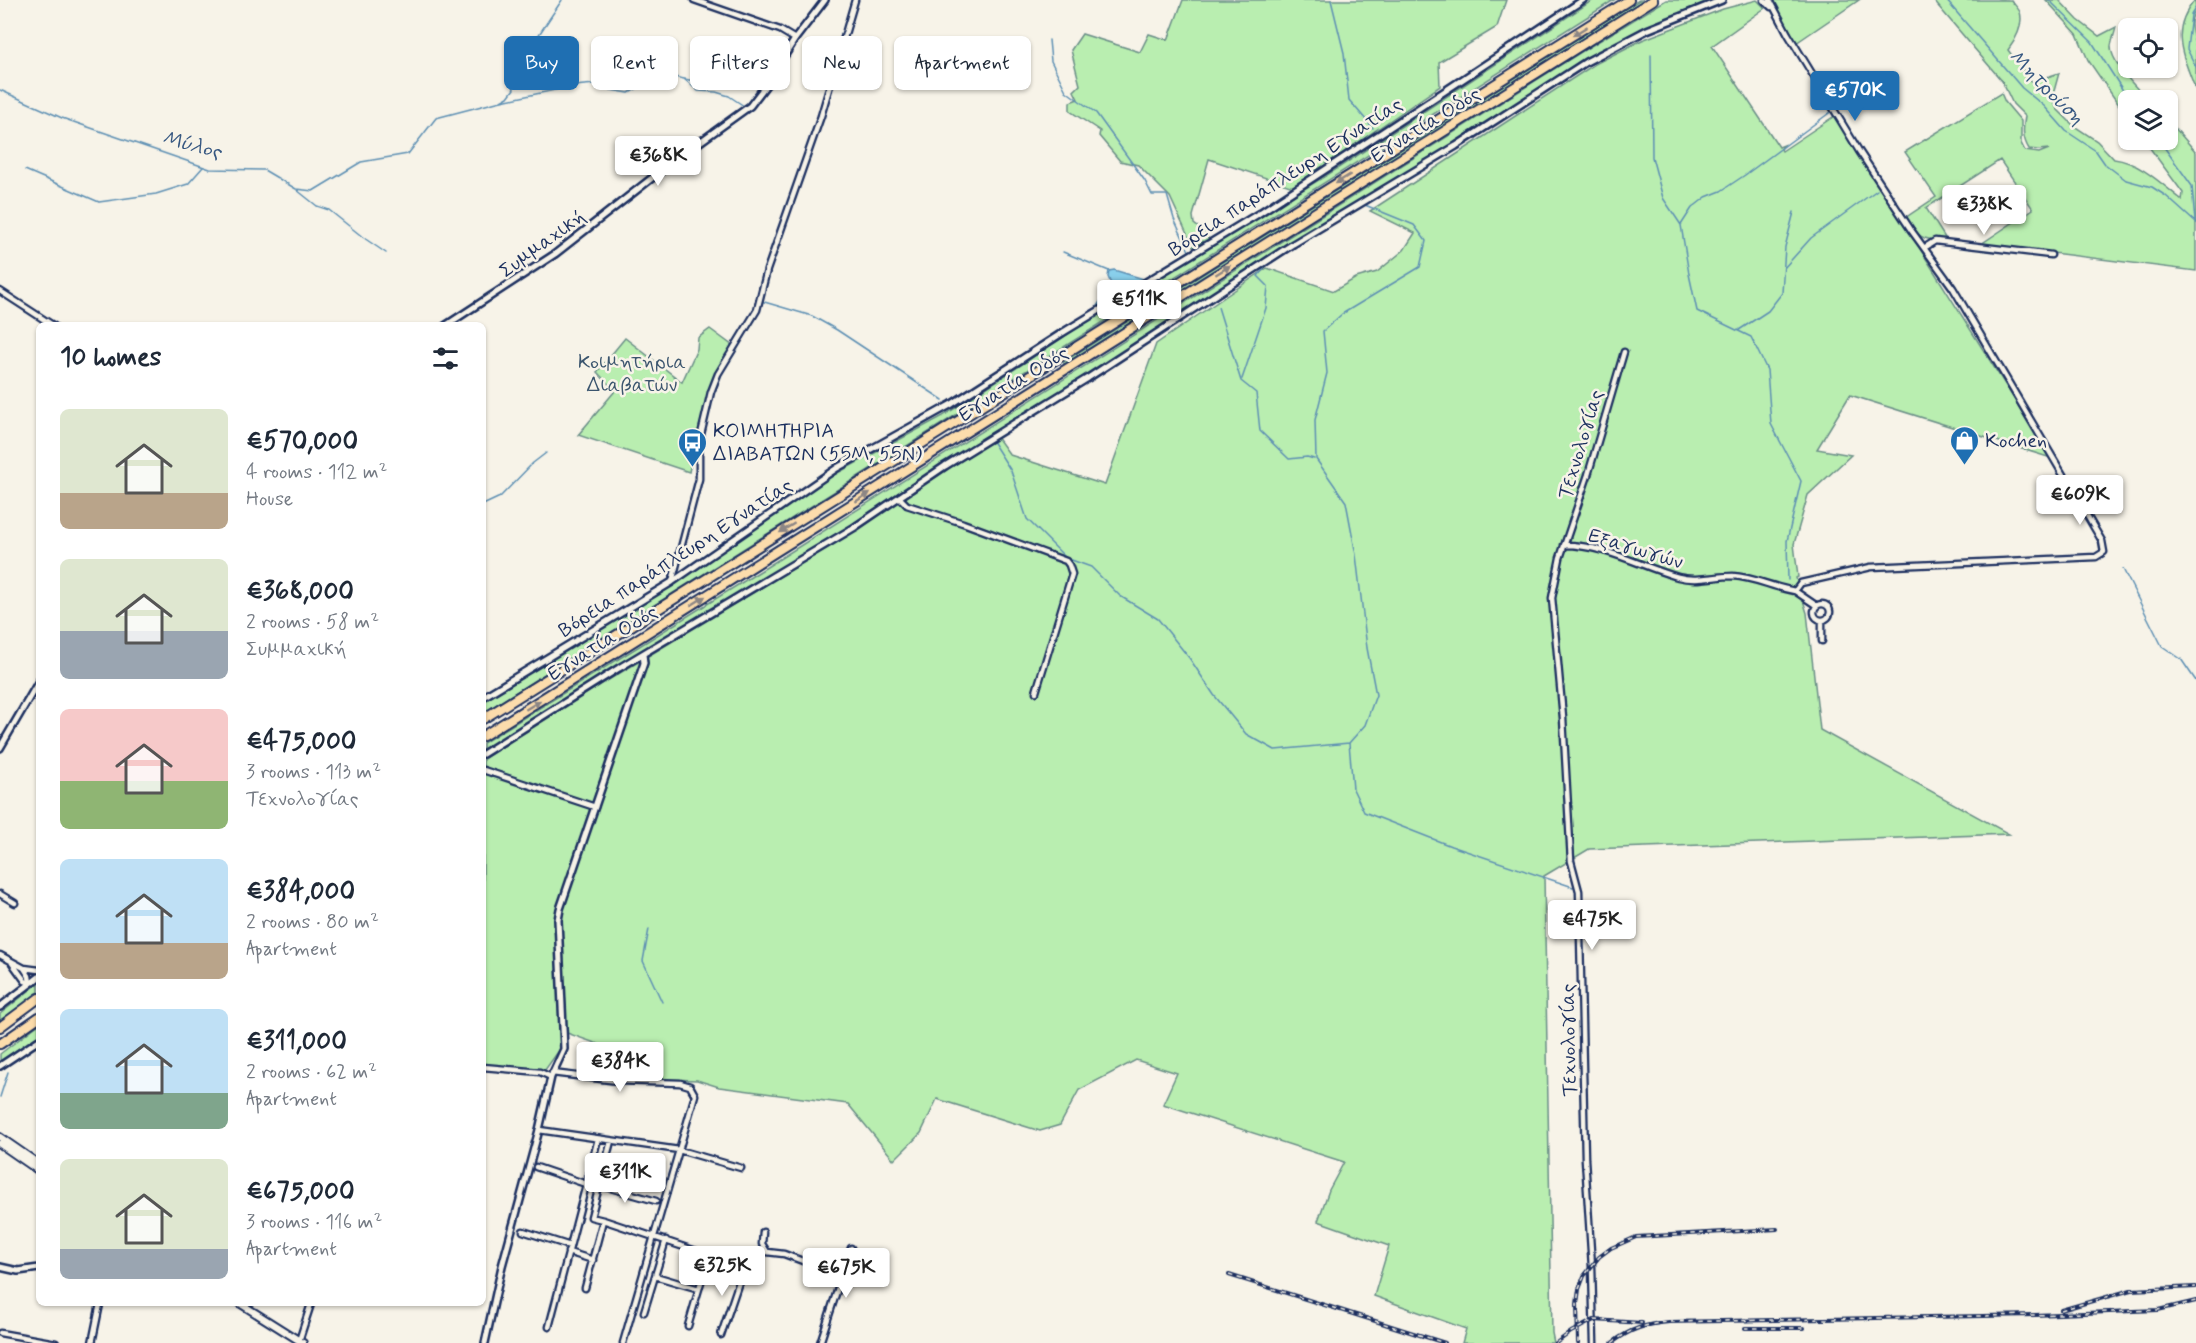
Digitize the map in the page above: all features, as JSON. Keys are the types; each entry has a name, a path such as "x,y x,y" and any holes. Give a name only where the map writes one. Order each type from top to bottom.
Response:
{"highway":[{"name":"Εγνατία Οδός","path":"486,717 1629,0"},
{"name":"Εγνατία Οδός","path":"486,734 1653,0"},
{"path":"0,1027 36,1000"},
{"path":"0,1044 36,1019"}],"main road":[{"path":"0,1137 36,1162"},
{"path":"0,1144 36,1169"},
{"path":"244,1306 301,1342"}],"street":[{"path":"694,0 780,30 795,39"},
{"name":"Συμμαχική","path":"451,322 546,260 667,166 741,114 758,96 795,39 825,0"},
{"path":"672,582 699,479 699,443 711,392 718,374 757,310 767,270 828,94 855,0"},
{"name":"Βόρεια παράπλευρη Εγνατίας","path":"486,695 672,582 837,468 945,408 1071,327 1220,238 1583,0"},
{"path":"486,752 643,654 812,554 1293,244 1438,157 1586,62 1647,30 1722,0"},
{"path":"1764,0 1773,9"},
{"path":"1770,0 1773,9 1859,150 1953,288 2102,541 2104,552 2096,557 1871,567 1801,583 1796,591 1817,606 1824,605 1829,610 1828,617 1822,620"},
{"path":"1924,248 1935,242 2051,255"},
{"path":"0,291 48,322"},
{"name":"Τεχνολογίας","path":"1594,1343 1585,1159 1579,891 1571,861 1563,718 1552,598 1560,558 1588,475 1624,352"},
{"path":"899,497 907,505 1066,561 1069,565 1072,574 1036,693"},
{"name":"Εξαγωγών","path":"1564,545 1583,545 1608,551 1679,578 1733,576 1779,589 1796,591"},
{"path":"1817,606 1814,610 1815,616 1822,620"},
{"path":"1822,620 1822,641"},
{"path":"485,1343 502,1266 552,1075 564,1049 558,920 563,898 644,663 643,654"},
{"path":"0,748 36,686"},
{"path":"486,771 595,807"},
{"path":"0,894 15,903"},
{"path":"0,955 24,968 36,970"},
{"path":"12,963 25,981 30,983"},
{"path":"24,968 30,983"},
{"path":"0,1006 36,979"},
{"path":"0,1066 36,1042"},
{"path":"486,1067 618,1081 680,1083 690,1086 695,1095 623,1343"},
{"path":"539,1130 679,1150 741,1168"},
{"path":"549,1327 597,1139"},
{"path":"591,1217 611,1141"},
{"path":"536,1167 586,1184"},
{"path":"600,1185 656,1201"},
{"path":"579,1213 744,1267 721,1335"},
{"path":"585,1288 603,1220"},
{"path":"523,1231 570,1246"},
{"path":"763,1232 762,1244 767,1252 784,1254 832,1272 840,1281"},
{"path":"644,1312 666,1240"},
{"path":"820,1343 851,1248"},
{"path":"568,1252 593,1260"},
{"path":"688,1326 709,1254"},
{"path":"0,1267 18,1270 36,1268"},
{"path":"655,1275 699,1289"},
{"path":"92,1343 100,1306"},
{"path":"301,1342 310,1306"},
{"path":"0,1333 56,1343"}],"green space":[{"path":"1183,0 1506,0 1497,27 1439,62 1440,86 1293,187 1209,159 1193,216 1194,224 1207,234 1208,239 1193,247 1170,197 1138,165 1120,161 1099,136 1100,131 1070,111 1070,102 1078,99 1074,91 1080,85 1071,50 1082,34 1140,52 1149,34 1168,40"},
{"path":"1593,0 1614,0 486,711 486,700 678,581 832,476 943,416 1085,323 1335,170"},
{"path":"1639,0 1644,0 1065,365 1063,362"},
{"path":"1666,0 1716,0 1651,26 1572,68 1405,175 1316,226 1208,299 938,467 822,544 486,748 486,741 762,570"},
{"path":"1757,0 1765,8 1712,46 1779,147 1784,145 1782,151 1836,115 2051,458 1850,395 1817,449 1851,455 1808,495 1794,544 1798,577 1796,578 1807,613 1820,730 2009,834 1589,849 1544,876 1554,1343 1462,1343 1466,1329 1374,1296 1389,1246 1318,1221 1329,1190 1344,1162 1163,1104 1177,1073 1136,1060 1079,1090 1060,1125 1040,1131 937,1099 921,1133 894,1160 848,1104 719,1087 697,1080 610,1077 612,1049 567,1033 560,1034 560,1049 545,1070 486,1065 486,757 605,682 834,544 997,437 1010,455 1105,485 1156,344 1267,268 1334,291 1356,278 1377,272 1404,250 1415,233 1370,211 1595,64 1642,40 1723,9"},
{"path":"1772,0 1859,0 1796,43"},
{"path":"1933,0 2011,0 2020,12 2021,22 2008,50 2032,82 2059,73 2054,91 2054,102 2057,109 2074,126 2097,141 2114,159 2142,169 2182,200 2183,193 2151,150 2178,150 2178,131 2196,152 2196,271 1981,244 2033,209 2000,160 1926,208 1947,241 1927,239 1918,234 1905,218 1936,197 1905,152 2001,93 2005,102 2021,121 2021,143 2025,151 2039,153 2049,149 2029,149 2025,141 2025,116 2013,104 2002,81"},
{"path":"2046,0 2059,0 2078,20 2099,36 2116,27 2111,46 2118,64 2118,78 2128,78 2138,90 2118,90 2118,104 2088,60 2077,34"},
{"path":"2195,0 2196,11 2191,25 2196,47 2196,91 2183,55 2180,33 2187,11"},
{"name":"Κοιμητήρια Διαβατών","path":"710,329 733,346 710,391 689,472 578,435 615,391 597,372 625,338 682,382 697,349 698,338"},
{"path":"36,985 36,995 0,1023 0,1014"},
{"path":"36,1026 36,1039 0,1063 0,1054"}],"water":[{"path":"1114,270 1147,280 1099,307 1097,306 1111,284 1108,277 1109,271"}],"waterway":[{"path":"501,101 508,97 514,89 512,81 518,66 562,0"},
{"path":"1331,0 1344,53 1349,100 1373,128"},
{"name":"Μητρούση","path":"1946,0 2022,88 2044,106 2066,131 2096,151 2105,164 2126,180 2152,187 2166,196 2196,223"},
{"name":"Μητρούση","path":"2049,0 2092,42 2123,90"},
{"name":"Μητρούση","path":"2196,7 2191,15 2187,49 2196,67"},
{"path":"1049,40 1051,61 1066,91 1096,113 1145,181 1152,195 1167,195 1174,219 1189,251"},
{"path":"1651,55 1652,157 1663,198 1681,225 1697,311 1751,337 1767,370 1771,424 1801,481 1787,541 1788,580"},
{"name":"Μύλος","path":"0,90 62,118 210,169 264,170 296,189 313,191 361,162 408,154 436,118 497,102 574,86 595,84 629,93 648,82 669,76 690,80"},
{"path":"684,79 698,91 716,92 729,96 744,106"},
{"path":"1681,225 1692,208 1706,197 1721,191 1745,175 1832,111"},
{"name":"Μητρούση","path":"2166,150 2192,186 2195,221"},
{"path":"25,170 99,202 156,194 188,184 203,167"},
{"path":"297,190 317,206 329,210 386,253"},
{"path":"1784,268 1811,238 1877,190"},
{"path":"1365,205 1414,225 1426,241 1420,267 1342,314 1323,331 1327,373 1315,420 1316,459 1346,502 1376,695 1365,725 1349,743 1353,789 1364,812 1451,846 1573,887"},
{"path":"1739,330 1768,311 1782,293 1785,247 1794,212"},
{"path":"1063,252 1109,271"},
{"path":"1242,379 1266,308 1268,286 1258,276 1265,267"},
{"path":"761,301 812,316 943,400"},
{"path":"1218,307 1241,381 1256,393 1260,431 1289,459 1307,457 1314,459"},
{"path":"992,441 1011,471 1027,519 1066,558 1091,567 1120,596 1158,619 1246,734 1275,750 1349,743"},
{"path":"486,504 500,497 546,453"},
{"path":"2123,569 2162,646 2181,659 2196,681"},
{"path":"649,929 643,961 662,1002"},
{"path":"0,1097 8,1072"}],"railway":[{"path":"1578,1343 1579,1289 1584,1276 1599,1257 1611,1248 1636,1237 1777,1229"},
{"path":"1229,1275 1445,1343"},
{"path":"2061,1310 2131,1290 2196,1287"},
{"path":"1612,1343 1639,1328 1669,1322 2035,1315 2158,1310 2196,1301"},
{"path":"1556,1343 1594,1320 1642,1323"},
{"path":"1745,1328 1804,1328"}],"place":[{"name":"Kochen","path":"1964,466"},
{"name":"ΚΟΙΜΗΤΗΡΙΑ ΔΙΑΒΑΤΩΝ (55Μ, 55Ν)","path":"692,468"}]}
